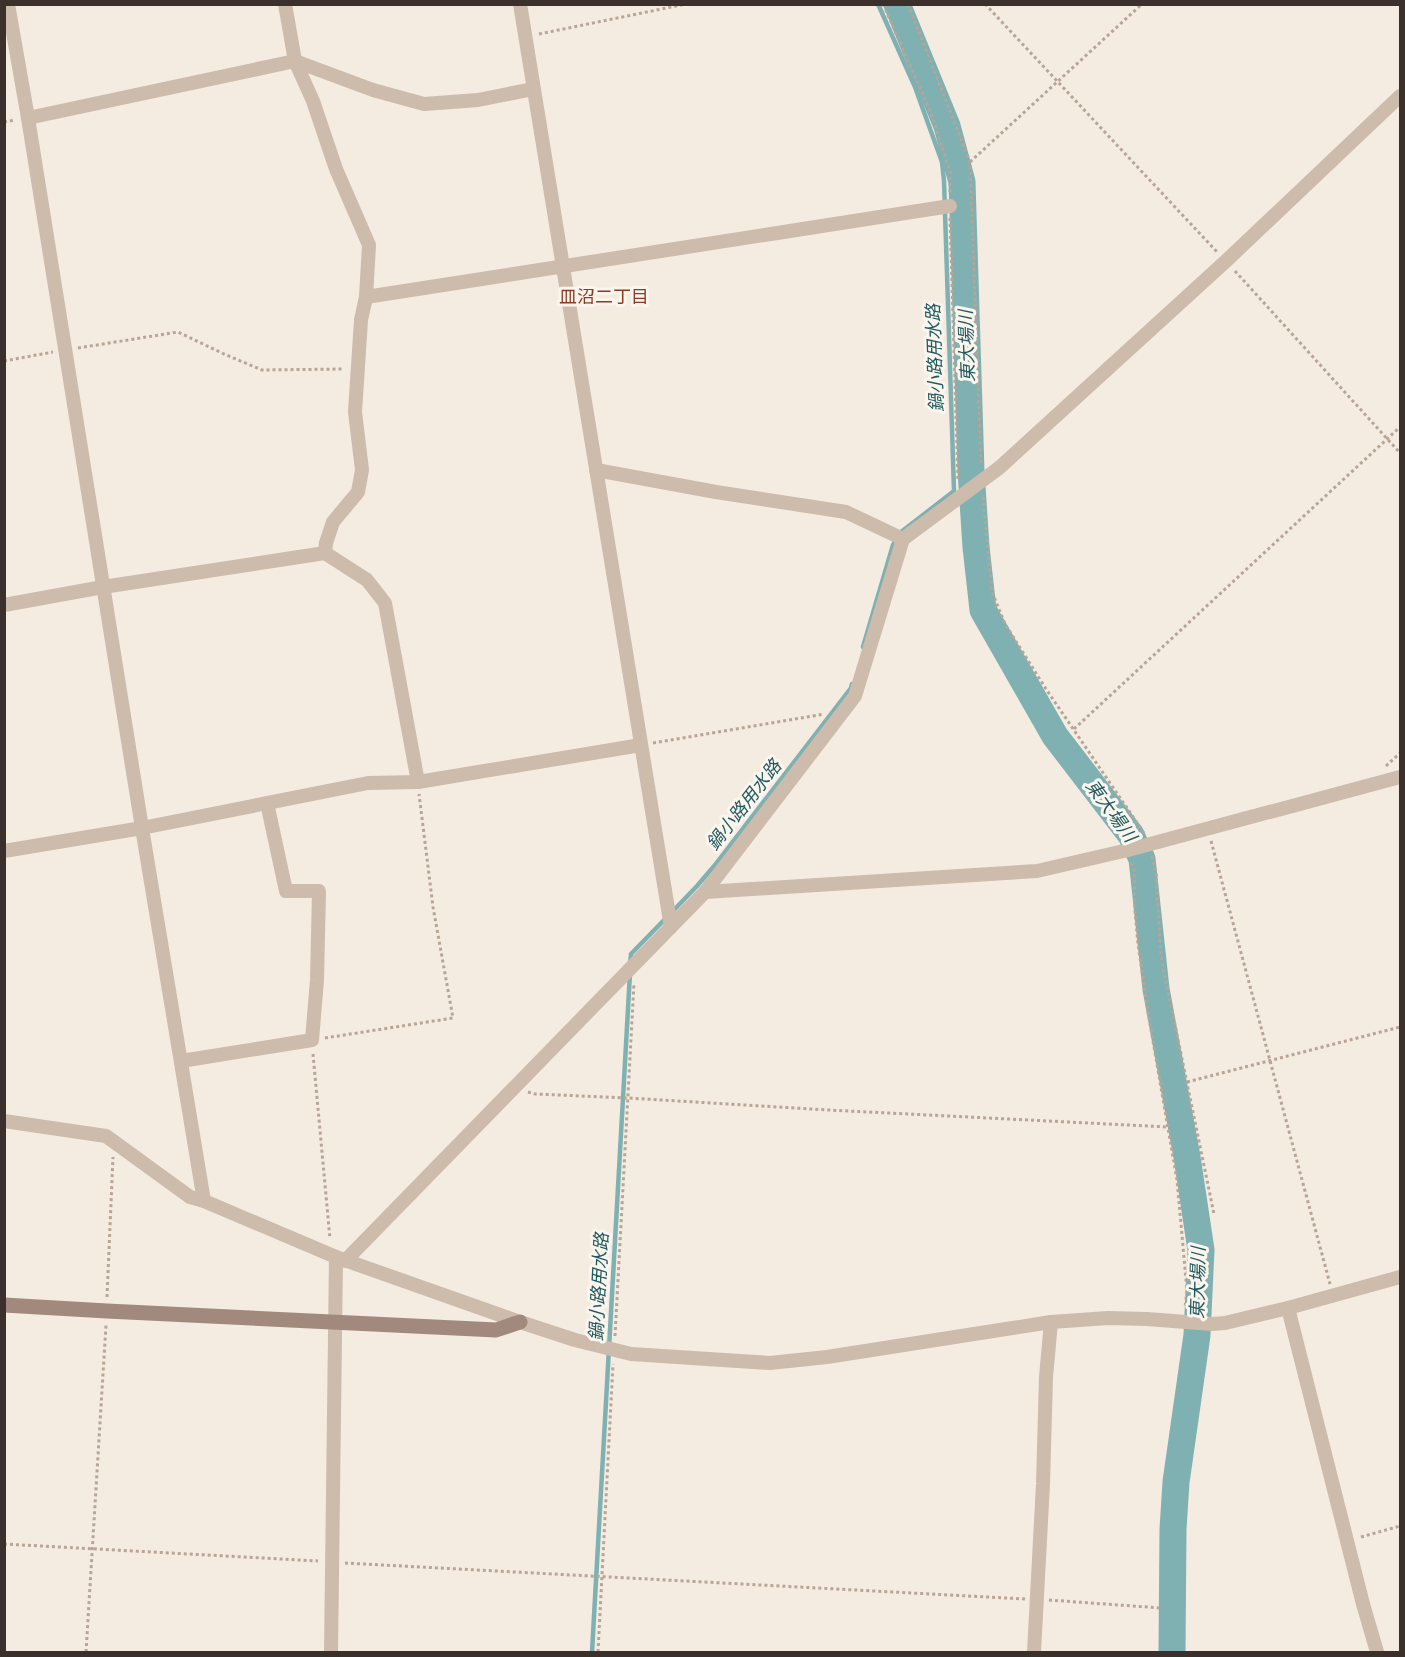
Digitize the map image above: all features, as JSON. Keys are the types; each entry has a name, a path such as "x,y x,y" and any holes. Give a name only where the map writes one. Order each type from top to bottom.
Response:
{"street":[{"path":"8,4 204,1201"},
{"path":"285,4 295,61 313,101 336,169 369,245 366,297 361,320 357,369 356,412 362,470 357,492 333,522 325,553"},
{"path":"520,4 671,927"},
{"path":"28,118 295,61 373,90 424,104 478,100 534,89"},
{"path":"332,1653 337,1258 514,1088 705,892 855,696 903,539 999,468 1226,261 1401,96"},
{"path":"366,297 950,206"},
{"path":"596,470 716,492 846,512 903,539"},
{"path":"4,605 103,587 325,553 367,580 385,603 418,782"},
{"path":"4,851 142,828 368,783 418,782 641,745"},
{"path":"705,892 1037,871 1128,850 1401,777"},
{"path":"182,1061 312,1040 317,980 319,891 286,891 267,803"},
{"path":"4,1121 106,1136 190,1197 337,1258 520,1322 614,1351 631,1354 770,1363 827,1357 1051,1322 1108,1318 1225,1323 1401,1277"},
{"path":"4,1305 496,1330 520,1322"},
{"path":"1288,1308 1377,1653"},
{"path":"1034,1653 1046,1377 1051,1322"}],"path":[{"path":"526,36 686,4"},
{"path":"883,4 932,115 950,172 958,499"},
{"path":"909,4 970,162 982,481 992,592 1005,624 1046,689 1136,819 1149,843 1156,873 1161,957 1214,1214"},
{"path":"986,4 1226,261 1401,453"},
{"path":"970,162 1142,4"},
{"path":"4,361 178,332 262,370 357,369"},
{"path":"1074,730 1401,427"},
{"path":"641,745 843,711"},
{"path":"337,1258 312,1040 453,1018 433,907 418,782"},
{"path":"1208,828 1333,1295"},
{"path":"1128,850 1134,872 1138,944 1177,1180 1187,1291 1184,1322"},
{"path":"598,1653 636,964"},
{"path":"1188,1082 1401,1027"},
{"path":"514,1088 535,1094 1168,1127"},
{"path":"86,1653 107,1311 113,1154 119,1144"},
{"path":"1348,1541 1401,1526"},
{"path":"4,1544 1036,1599 1161,1608"}],"waterway":[{"name":"鍋小路用水路","path":"863,647 893,545 901,532 954,491 942,162 915,87 878,4"},
{"name":"東大場川","path":"897,4 947,126 962,182 971,471 983,610 1055,736 1131,835 1142,859 1156,989 1187,1157 1201,1250 1197,1335 1176,1482 1173,1529 1172,1652"},
{"name":"鍋小路用水路","path":"672,912 715,865 852,684"},
{"name":"鍋小路用水路","path":"630,964 631,954 666,918"},
{"name":"鍋小路用水路","path":"592,1652 630,973"}],"district":[{"name":"皿沼二丁目","path":"604,297"}]}
